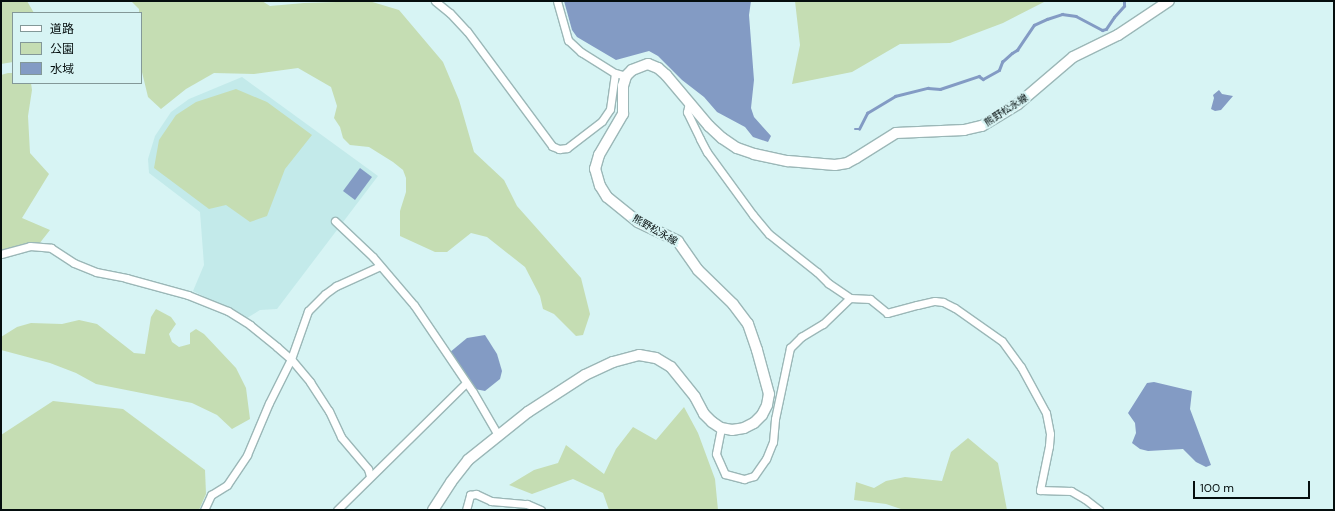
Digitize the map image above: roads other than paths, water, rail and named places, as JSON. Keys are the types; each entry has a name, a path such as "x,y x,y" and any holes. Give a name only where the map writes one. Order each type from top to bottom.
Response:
{"main road":[{"name":"熊野松永線","path":"762,416 767,405 769,394 748,324 733,304 698,270 678,241 638,222 607,197 600,186 595,169 598,155 623,114 622,91 626,76 639,66 648,64 658,68 666,75 709,126 722,138 738,148 754,154 788,161 824,165 847,163 896,133 964,130 982,126 1018,104 1073,56 1118,36 1169,1"},
{"path":"433,510 451,482 468,460 528,412 585,375 613,362 639,355 656,358 672,367 695,397 704,414 721,428 732,430 744,428 754,424 762,416"}],"street":[{"path":"435,1 450,13 467,32 552,146 559,149 567,148 602,121 610,109 615,73"},
{"path":"556,1 568,40 581,52 615,73 626,76"},
{"path":"689,102 687,112 703,144 753,215 770,234 818,272 828,283 850,298 870,299 887,314 935,301 943,302 955,308 1002,341 1021,367 1046,413 1050,434 1040,490 1071,491 1086,499 1099,510"},
{"path":"335,221 356,239 414,305 466,383 498,436"},
{"path":"1,254 30,246 51,248 74,263 96,272 126,278 202,300 228,311 250,325 291,359 310,382 329,411 341,437 368,469 370,476"},
{"path":"204,510 211,495 227,485 247,455 269,403 291,359 308,311 325,294 348,279 380,266"},
{"path":"721,428 716,454 725,474 744,479 754,476 766,458 773,442 775,419 790,348 801,337 823,324 850,298"},
{"path":"337,510 466,383"},
{"path":"762,416 775,419"},
{"path":"466,510 470,495 476,494 491,501 527,504 541,510"}],"water":[{"path":"564,1 751,1 749,15 754,80 751,108 754,117 771,136 768,142 753,137 745,127 717,112 704,97 682,80 658,56 649,51 616,60 577,37 572,30"},
{"path":"1219,90 1222,94 1233,96 1221,110 1215,111 1211,109 1214,98 1213,95"},
{"path":"360,168 372,177 355,200 343,191"},
{"path":"485,335 497,354 502,371 500,379 485,391 475,389 449,353 467,338"},
{"path":"1154,382 1192,391 1190,409 1211,465 1206,467 1196,462 1183,449 1148,451 1140,449 1132,443 1136,433 1135,423 1128,413 1147,383"}],"waterway":[{"path":"855,129 859,129 867,113 895,96 928,88 940,89 979,76 983,79 999,70 1002,62 1017,50 1034,25 1047,19 1062,14 1076,16 1102,30 1106,29 1124,6 1124,1"}]}
